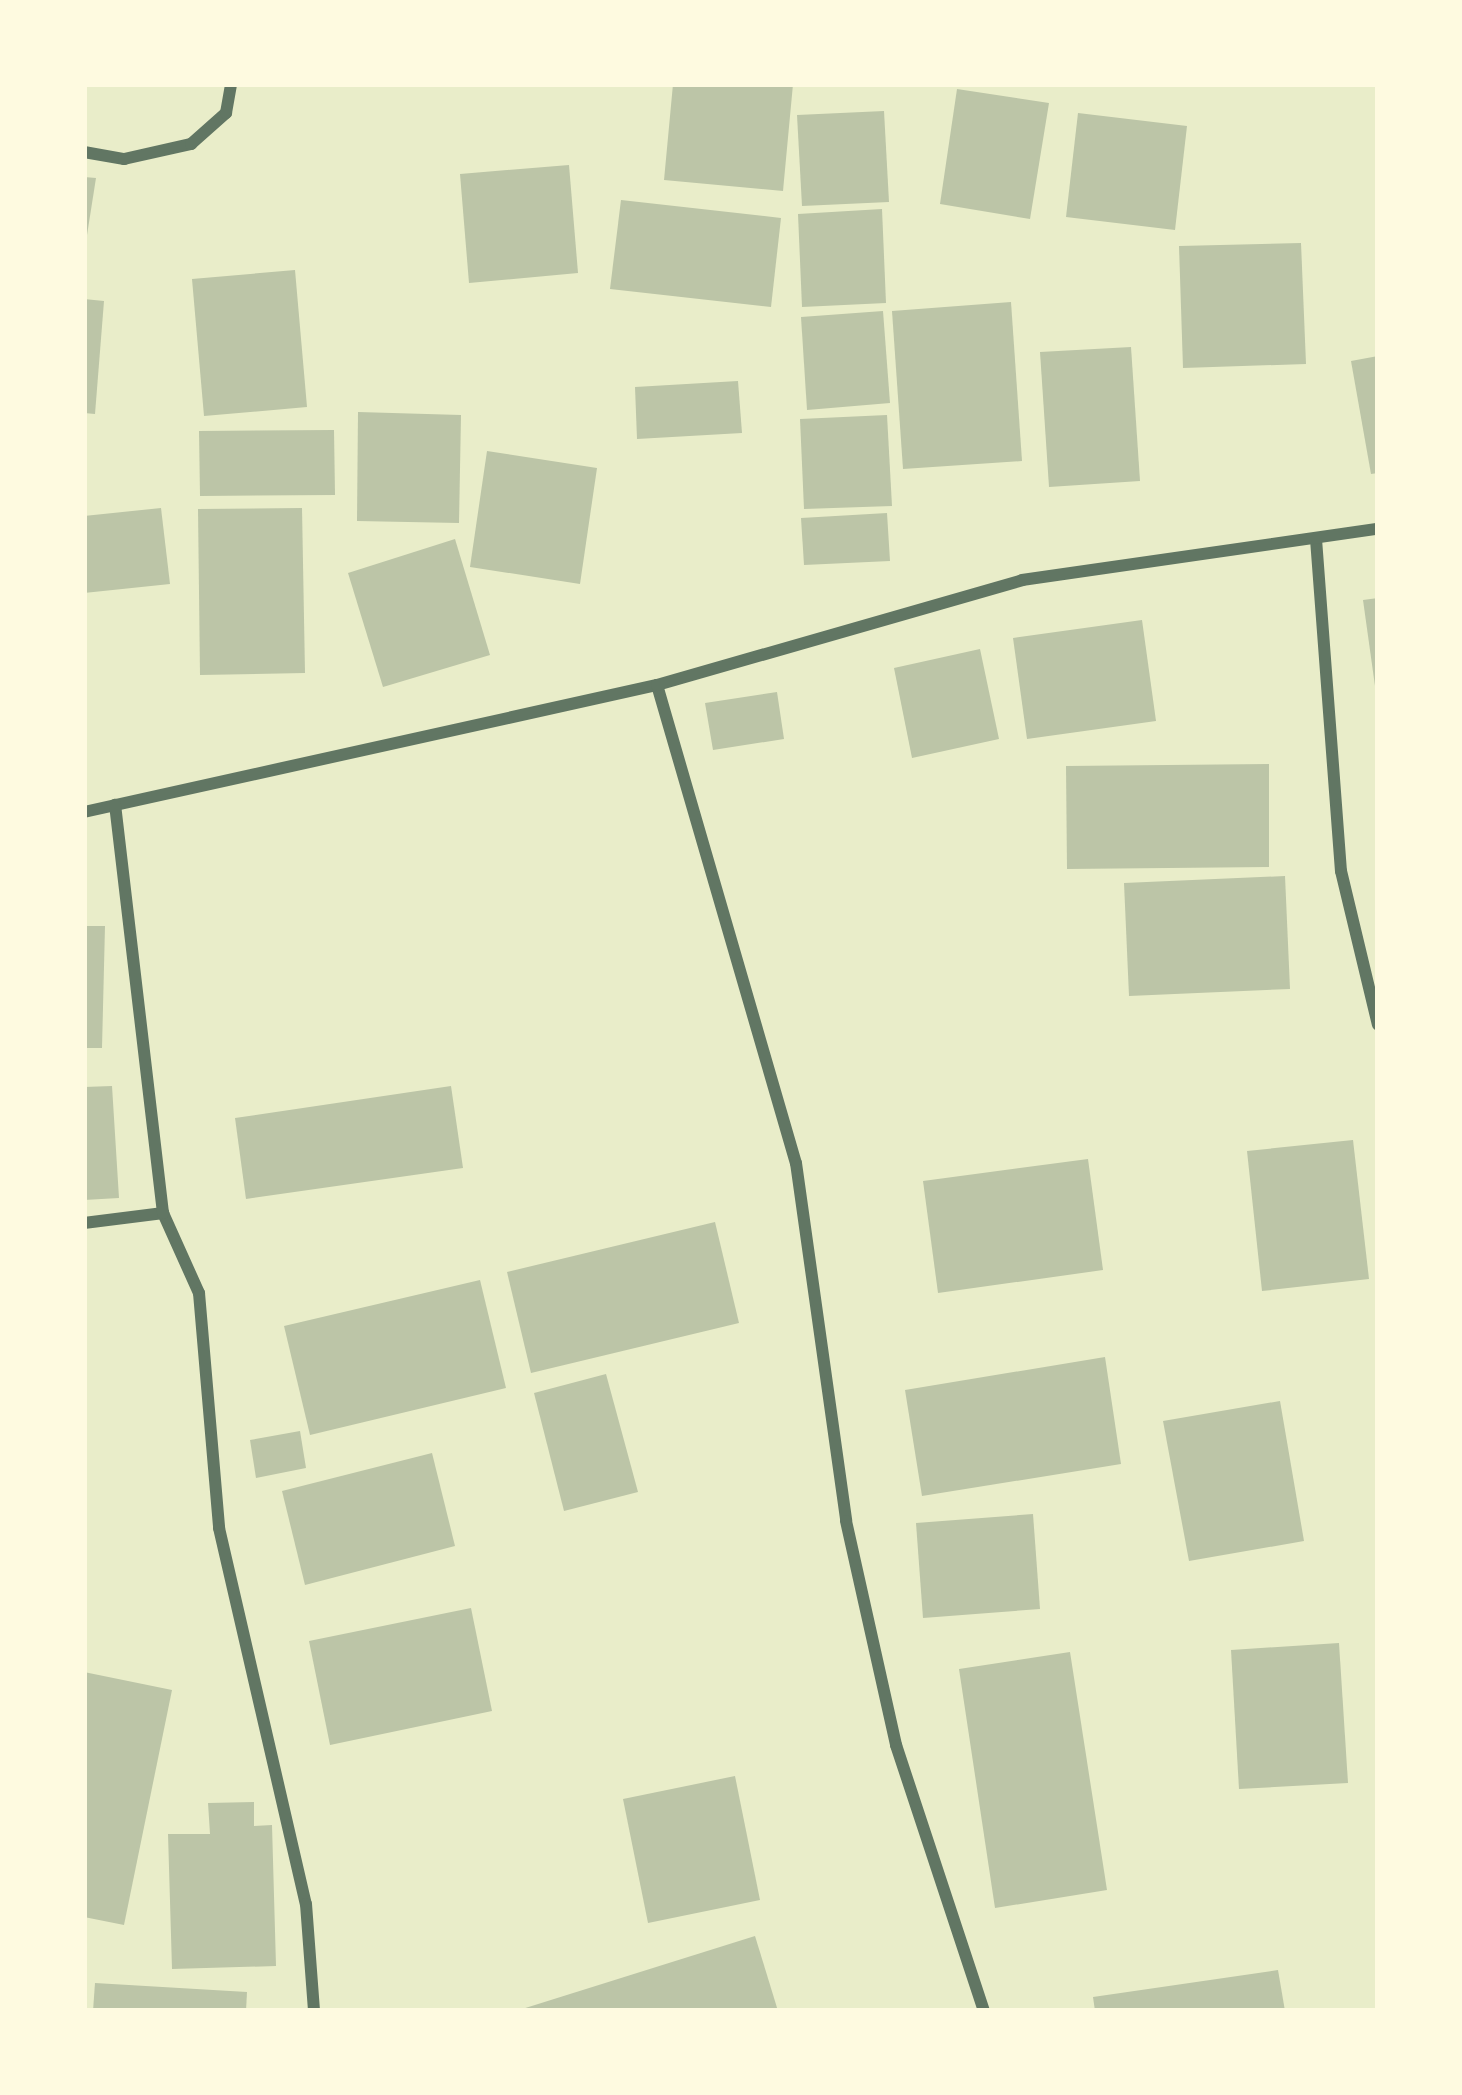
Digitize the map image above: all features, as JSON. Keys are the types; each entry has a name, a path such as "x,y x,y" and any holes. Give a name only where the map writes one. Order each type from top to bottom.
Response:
{"street":[{"path":"84,152 124,159 191,144 226,113 231,84"},
{"path":"84,812 657,685 1022,580 1378,530"},
{"path":"1316,539 1341,871 1378,1025"},
{"path":"657,685 796,1163 846,1521 896,1745 984,2011"},
{"path":"115,805 163,1214 199,1293 219,1528 306,1904 314,2011"},
{"path":"84,1223 163,1214"}],"building":[{"path":"673,84 793,84 783,191 664,180"},
{"path":"957,89 1049,103 1030,219 940,204"},
{"path":"884,111 889,202 802,206 797,115"},
{"path":"1078,113 1187,126 1175,230 1066,217"},
{"path":"569,165 578,273 469,283 460,174"},
{"path":"84,177 96,178 87,235 84,235"},
{"path":"621,200 781,218 771,307 610,289"},
{"path":"882,209 886,303 802,307 798,214"},
{"path":"1301,243 1306,364 1183,368 1179,246"},
{"path":"295,270 307,407 204,416 192,279"},
{"path":"84,299 104,301 95,414 84,413"},
{"path":"1011,302 1022,461 903,469 892,311"},
{"path":"883,311 890,403 807,410 801,317"},
{"path":"1131,347 1140,481 1049,487 1040,352"},
{"path":"1378,356 1378,473 1371,474 1351,361"},
{"path":"738,381 742,433 637,439 635,387"},
{"path":"358,412 461,415 459,523 357,521"},
{"path":"887,415 892,506 804,509 800,419"},
{"path":"334,430 335,495 200,496 199,431"},
{"path":"487,451 597,468 580,584 470,567"},
{"path":"161,508 170,584 84,593 84,516"},
{"path":"302,508 305,673 200,675 198,509"},
{"path":"887,513 890,561 804,565 801,518"},
{"path":"455,539 490,655 383,687 348,573"},
{"path":"1378,598 1378,685 1375,686 1363,600"},
{"path":"1142,620 1156,721 1027,739 1013,638"},
{"path":"980,649 999,739 912,758 894,668"},
{"path":"777,692 784,739 713,750 705,703"},
{"path":"1269,764 1269,867 1067,869 1066,766"},
{"path":"1285,876 1290,989 1129,996 1124,883"},
{"path":"84,926 105,926 102,1048 84,1048"},
{"path":"112,1086 119,1198 84,1200 84,1087"},
{"path":"451,1086 463,1168 246,1199 235,1118"},
{"path":"1353,1140 1369,1279 1262,1291 1247,1151"},
{"path":"1088,1159 1103,1270 938,1293 923,1181"},
{"path":"715,1222 739,1323 531,1373 507,1272"},
{"path":"480,1280 506,1388 310,1435 284,1326"},
{"path":"1105,1357 1121,1464 922,1496 905,1390"},
{"path":"606,1374 638,1492 564,1511 534,1393"},
{"path":"1280,1401 1304,1541 1189,1561 1163,1421"},
{"path":"300,1431 306,1468 256,1478 250,1440"},
{"path":"432,1453 455,1546 305,1585 282,1491"},
{"path":"1033,1514 1040,1609 923,1618 916,1523"},
{"path":"471,1608 492,1711 330,1745 309,1641"},
{"path":"1339,1643 1348,1783 1239,1789 1231,1650"},
{"path":"1070,1652 1107,1890 995,1908 959,1669"},
{"path":"84,1672 172,1690 124,1925 84,1917"},
{"path":"735,1776 760,1900 648,1923 623,1799"},
{"path":"254,1802 254,1826 272,1825 276,1966 172,1969 168,1834 210,1834 208,1803"},
{"path":"755,1936 778,2011 519,2011 519,2010"},
{"path":"1278,1970 1285,2011 1095,2011 1093,1997"},
{"path":"95,1983 247,1992 246,2011 93,2011"}]}
